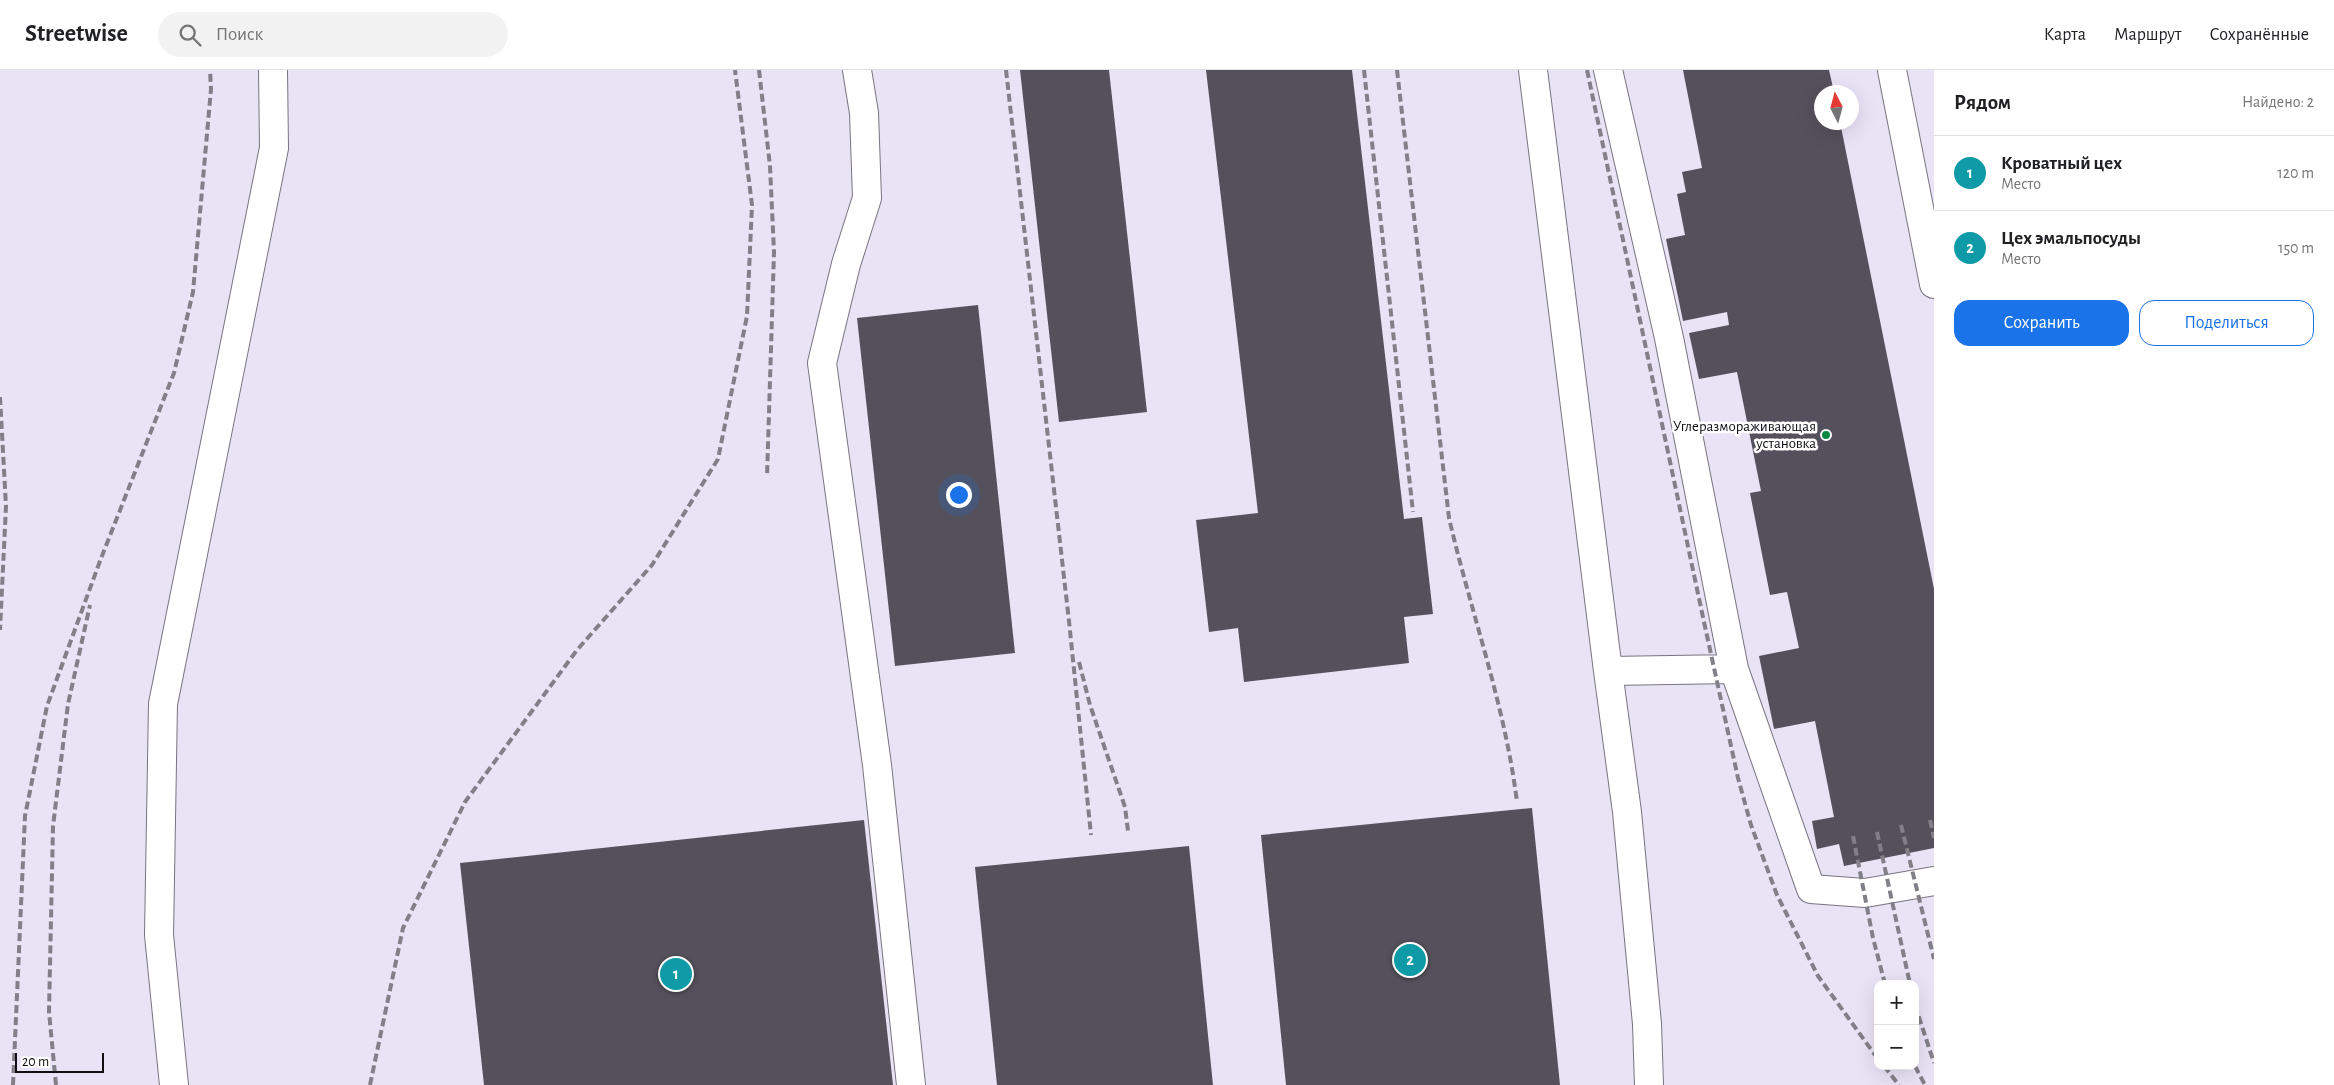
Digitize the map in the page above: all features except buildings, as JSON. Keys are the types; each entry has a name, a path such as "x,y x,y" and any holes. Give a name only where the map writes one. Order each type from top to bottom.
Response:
{"lane":[{"path":"174,1085 159,935 163,704 274,148 273,70"},
{"path":"857,70 864,113 867,198 846,264 822,363 877,765 911,1085"},
{"path":"1533,70 1627,812 1647,1024 1649,1085"},
{"path":"1608,70 1669,338 1734,668 1811,889 1865,893 1934,881"},
{"path":"1892,70 1934,284"},
{"path":"1608,671 1734,668"}],"shaded area":[{"path":"0,70 1934,70 1934,1085 0,1085"}],"railway":[{"path":"13,1085 25,816 47,706 100,561 174,373 193,292 211,89 210,70"},
{"path":"370,1085 403,928 465,802 577,650 652,565 718,459 747,316 752,205 735,70"},
{"path":"759,70 770,166 774,252 767,477"},
{"path":"1006,70 1069,621 1091,835"},
{"path":"1364,70 1413,512"},
{"path":"1397,70 1449,518 1496,695 1512,766 1517,802"},
{"path":"1587,70 1704,622 1738,778 1751,825 1777,895 1818,976 1874,1053"},
{"path":"0,397 6,506 0,630"},
{"path":"56,1085 49,1012 53,826 68,704 90,605"},
{"path":"1079,662 1090,705 1125,807 1128,831"},
{"path":"1930,820 1934,838"},
{"path":"1901,825 1934,959"},
{"path":"1877,832 1909,980"},
{"path":"1853,836 1873,938 1884,980"},
{"path":"1919,1017 1934,1063"},
{"path":"1887,1070 1899,1085"},
{"path":"1917,1070 1925,1085"}],"place":[{"name":"Углеразмораживающая установка","path":"1826,435"},
{"name":"Цех эмальпосуды","path":"1410,960"},
{"name":"Кроватный цех","path":"676,974"}]}
